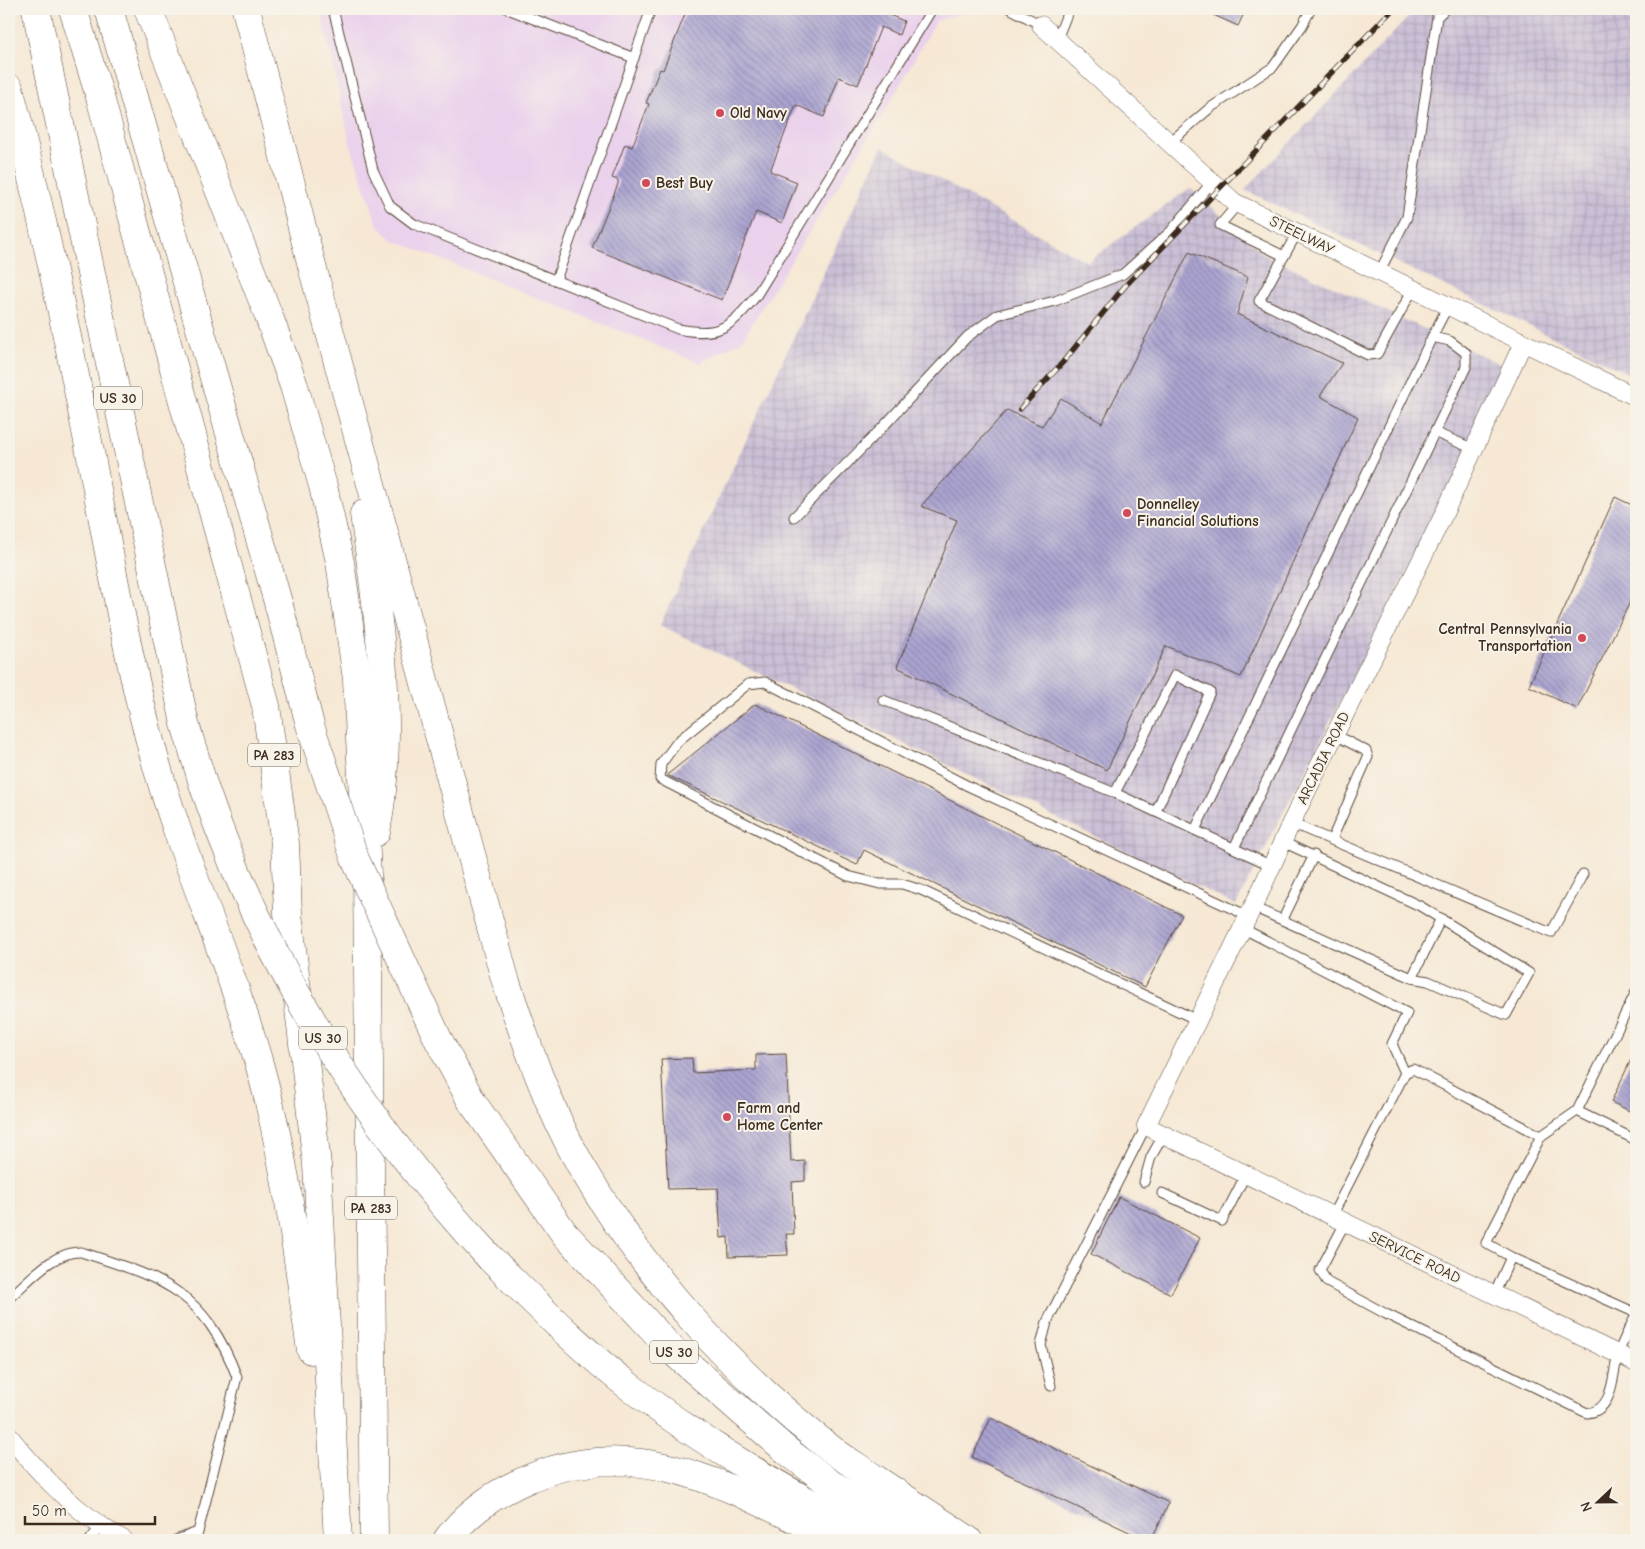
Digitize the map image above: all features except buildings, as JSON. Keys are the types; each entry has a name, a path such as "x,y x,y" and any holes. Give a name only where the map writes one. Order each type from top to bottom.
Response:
{"highway":[{"name":"US 30","path":"36,9 185,724 225,848 246,897 283,969 337,1061 407,1162 491,1259 574,1339 629,1387 746,1466 834,1516 881,1540"},
{"name":"PA 283","path":"73,9 103,107 268,714 285,844 288,913 317,1164 338,1532"},
{"name":"US 30","path":"109,9 279,606 310,725 355,859 438,1039 472,1102 564,1233 676,1354 787,1451 831,1484 934,1540"},
{"name":"PA 283","path":"148,9 268,314 294,386 323,486 340,562 357,678 367,875 374,1540"},
{"path":"246,9 283,156 505,979 538,1074 580,1164 654,1272 746,1376 828,1447 968,1540"},
{"path":"9,88 39,212 83,414 125,642 152,748 260,1067 279,1150 290,1208 338,1532"},
{"path":"348,399 372,570 385,708 383,792 367,875"},
{"path":"448,1540 480,1507 504,1490 534,1475 571,1464 608,1459 644,1463 688,1473 724,1486 838,1540"}],"street":[{"name":"STEELWAY","path":"1041,25 1238,204 1636,397"},
{"name":"ARCADIA ROAD","path":"1146,1126 1248,917 1291,823 1442,518 1523,343"},
{"path":"1146,1126 1164,1134"},
{"name":"SERVICE ROAD","path":"1164,1134 1636,1363"},
{"path":"9,1436 95,1534 124,1540"}],"lane":[{"path":"334,9 373,170 390,206 414,224 678,329 700,333 719,330 737,318 756,296 932,9"},
{"path":"508,9 634,58"},
{"name":"STEELWAY","path":"1011,9 1041,25"},
{"path":"1057,39 1069,9"},
{"path":"1169,142 1210,108 1273,67 1302,26 1311,9"},
{"path":"1379,272 1407,217 1437,18 1445,9"},
{"path":"556,280 634,58 647,10"},
{"path":"794,517 882,429 967,337 997,315 1055,302 1123,274 1171,231 1212,182"},
{"path":"1238,204 1220,225 1284,256"},
{"path":"1297,233 1259,301 1368,355 1377,354 1413,289"},
{"path":"1195,830 1448,306"},
{"path":"1234,848 1436,433 1466,367 1466,353 1450,341 1432,337"},
{"path":"1436,433 1474,449"},
{"path":"1115,792 1175,675 1210,692 1156,812"},
{"path":"1197,1020 921,890 902,884 880,884 848,876 660,779 661,764 678,741 716,709 748,684 765,682 968,786 1248,917 1407,1013 1392,1044 1405,1073"},
{"path":"883,700 1115,792 1272,866"},
{"path":"1332,839 1368,757 1366,751 1335,735"},
{"path":"1291,823 1551,933 1583,874"},
{"path":"1248,917 1283,919 1412,978 1428,981 1506,1015 1529,973 1441,918 1283,842"},
{"path":"1283,919 1314,856"},
{"path":"1412,978 1441,918"},
{"path":"1541,1136 1413,1069 1405,1073 1338,1220 1320,1270 1326,1282 1386,1314 1587,1413 1601,1408 1608,1396 1618,1354 1636,1314 1511,1257 1486,1243 1541,1136 1577,1111 1636,992"},
{"path":"1577,1111 1636,1140"},
{"path":"1051,1386 1041,1345 1047,1322 1146,1126"},
{"path":"1144,1182 1151,1157 1164,1134"},
{"path":"1162,1192 1222,1221 1246,1174"},
{"path":"9,1298 59,1256 70,1251 90,1255 162,1282 186,1296 198,1308 216,1334 237,1376 197,1536 176,1540"},
{"path":"1494,1295 1511,1257"}],"shaded area":[{"path":"321,9 973,9 936,21 888,106 741,341 700,363 393,240 378,226 349,140"},
{"path":"1416,9 1636,9 1636,377 1245,190"},
{"path":"882,147 1087,262 1190,188 1265,255 1511,369 1236,905 660,625"}],"railway":[{"path":"1020,409 1063,362 1125,286 1393,9"}],"place":[{"name":"Old Navy","path":"720,113"},
{"name":"Best Buy","path":"646,183"},
{"name":"Donnelley Financial Solutions","path":"1127,513"},
{"name":"Central Pennsylvania Transportation","path":"1582,638"},
{"name":"Farm and Home Center","path":"727,1117"}]}
